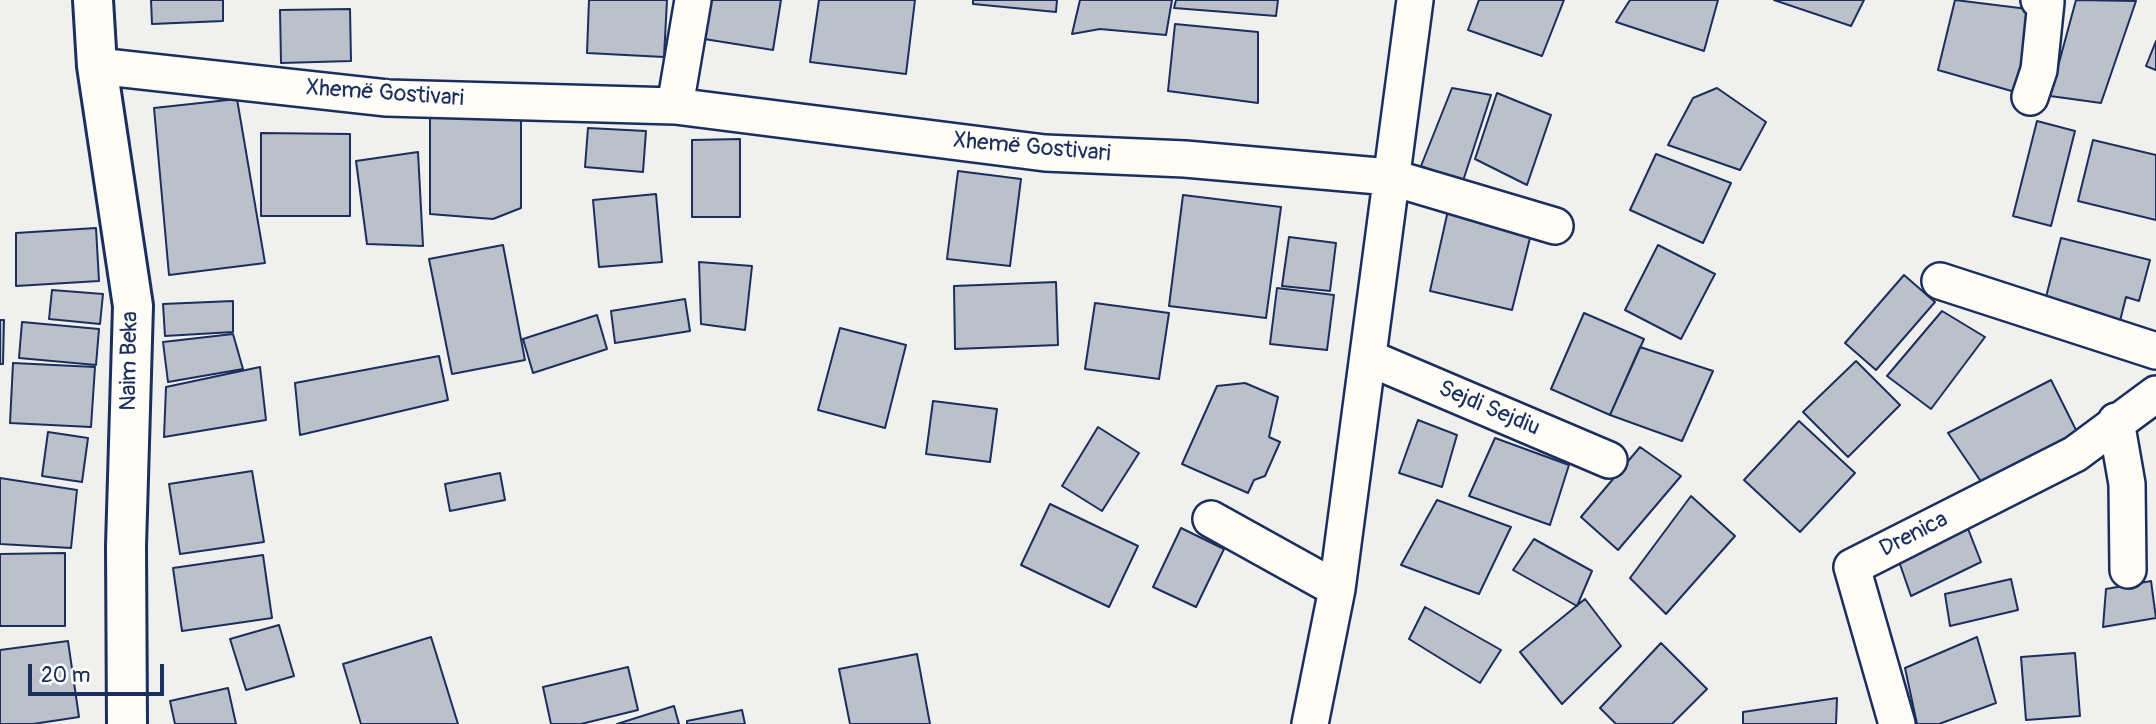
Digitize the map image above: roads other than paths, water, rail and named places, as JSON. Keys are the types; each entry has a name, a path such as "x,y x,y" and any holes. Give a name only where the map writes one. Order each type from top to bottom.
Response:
{"street":[{"name":"Naim Beka","path":"93,0 97,66 133,306 125,546 127,724"},
{"path":"675,106 693,0"},
{"path":"1310,724 1337,589 1415,0"},
{"path":"2029,97 2039,70 2046,2 2039,0"},
{"name":"Xhemë Gostivari","path":"97,66 387,98 675,106 1045,153 1185,159 1390,177"},
{"path":"1390,177 1555,226"},
{"path":"1940,281 2156,351"},
{"name":"Sejdi Sejdiu","path":"1368,358 1609,460"},
{"name":"Drenica","path":"1897,724 1852,567 2075,454 2116,421 2156,394"},
{"path":"2116,421 2127,484 2128,570"},
{"path":"1211,519 1337,589"}]}
